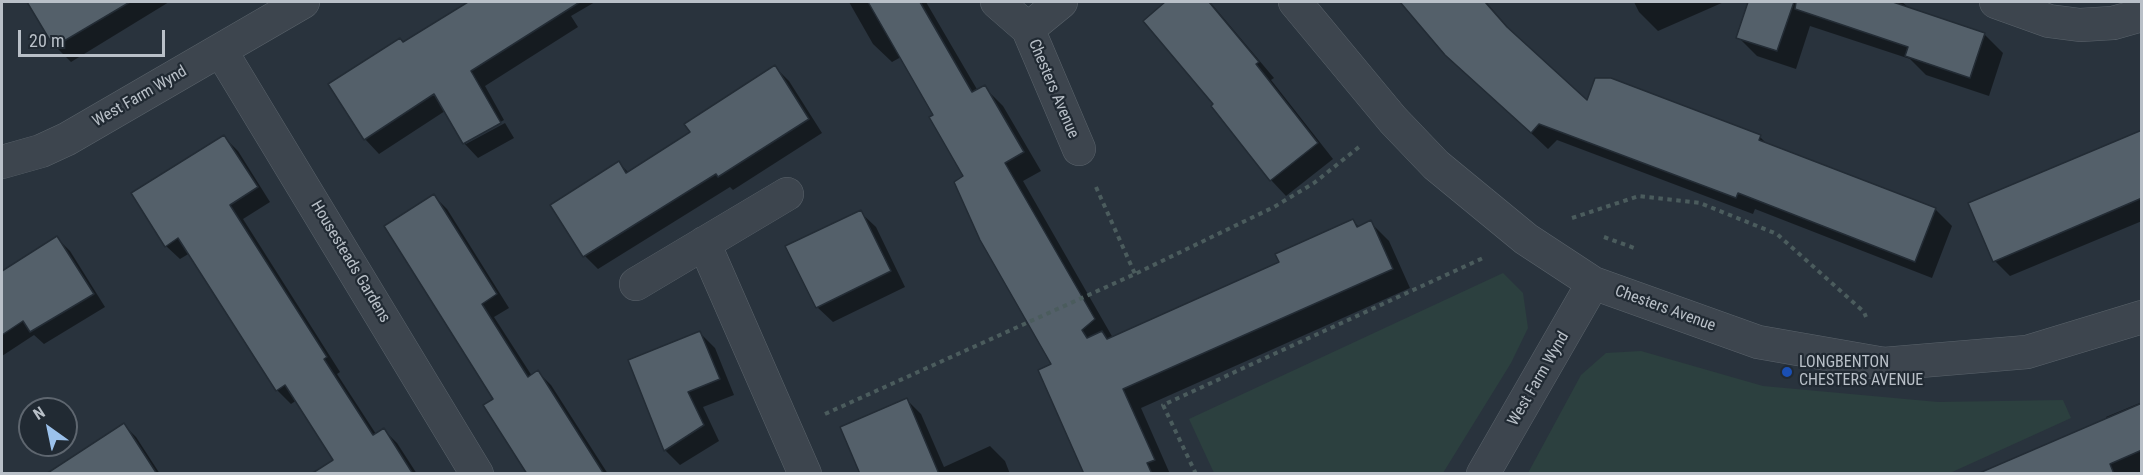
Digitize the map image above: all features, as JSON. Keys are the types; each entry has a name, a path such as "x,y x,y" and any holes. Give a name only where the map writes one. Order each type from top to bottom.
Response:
{"street":[{"name":"West Farm Wynd","path":"2,162 41,151 67,139 303,2"},
{"name":"Chesters Avenue","path":"997,2 1028,29 1079,149"},
{"name":"Chesters Avenue","path":"1028,29 1061,2"},
{"name":"Chesters Avenue","path":"1295,2 1393,120 1436,165 1526,239 1593,283 1758,342 1884,364 2027,352 2142,317"},
{"path":"1996,2 2049,21 2080,25 2113,22 2142,15"},
{"name":"Housesteads Gardens","path":"221,51 477,474"},
{"path":"636,284 787,194"},
{"path":"704,243 805,474"},
{"name":"West Farm Wynd","path":"1483,474 1593,283"}],"path":[{"path":"786,431 1135,274 1274,207 1314,183 1393,120"},
{"path":"1079,149 1135,274"},
{"path":"1196,474 1163,405 1564,221 1639,196 1700,203 1777,234 1864,312 1884,364"}],"green space":[{"path":"1503,273 1523,293 1528,328 1511,363 1443,473 1214,473 1189,419"},
{"path":"1641,351 1763,386 1938,402 2063,400 2071,418 1950,473 1528,473 1581,375 1606,353"}],"building":[{"path":"27,2 130,2 54,47"},
{"path":"468,2 580,2 471,71 501,123 463,144 434,94 364,140 328,84 400,38 403,42"},
{"path":"868,2 920,2 972,92 985,85 1024,152 1005,163 1095,319 1082,330 1087,338 1102,331 1107,339 1279,262 1275,254 1353,219 1357,227 1371,220 1393,269 1123,389 1155,460 1147,463 1152,474 1084,474 1038,370 1051,364 980,240 954,182 963,176 929,117 933,115"},
{"path":"1165,2 1209,2 1259,62 1256,64 1318,143 1270,181 1211,106 1213,104 1143,21"},
{"path":"1400,2 1485,2 1507,27 1587,100 1595,78 1611,78 1761,135 1759,140 1936,208 1915,262 1738,193 1736,198 1539,124 1531,133 1445,55"},
{"path":"1748,2 1794,2 1777,51 1736,38"},
{"path":"1796,2 1893,2 1985,33 1970,78 1905,56 1908,47 1795,9"},
{"path":"775,65 809,119 718,177 716,174 583,257 550,205 619,161 626,173 690,132 684,124"},
{"path":"2142,130 2142,198 1993,262 1968,203"},
{"path":"224,135 258,187 230,205 327,357 324,359 373,435 384,428 413,474 311,474 333,460 285,385 276,391 178,238 165,247 131,193"},
{"path":"434,194 497,294 482,304 528,377 538,370 604,474 527,474 483,405 493,399 384,226"},
{"path":"861,210 891,271 816,308 785,246"},
{"path":"57,236 94,294 30,332 23,321 2,335 2,271"},
{"path":"700,331 720,379 688,392 704,425 664,451 628,360"},
{"path":"907,398 939,474 860,474 840,427"},
{"path":"2142,403 2142,450 2110,464 2114,474 1977,474"},
{"path":"124,423 157,474 46,474 72,457 78,457 78,453"}],"place":[{"name":"LONGBENTON CHESTERS AVENUE","path":"1787,372"}]}
